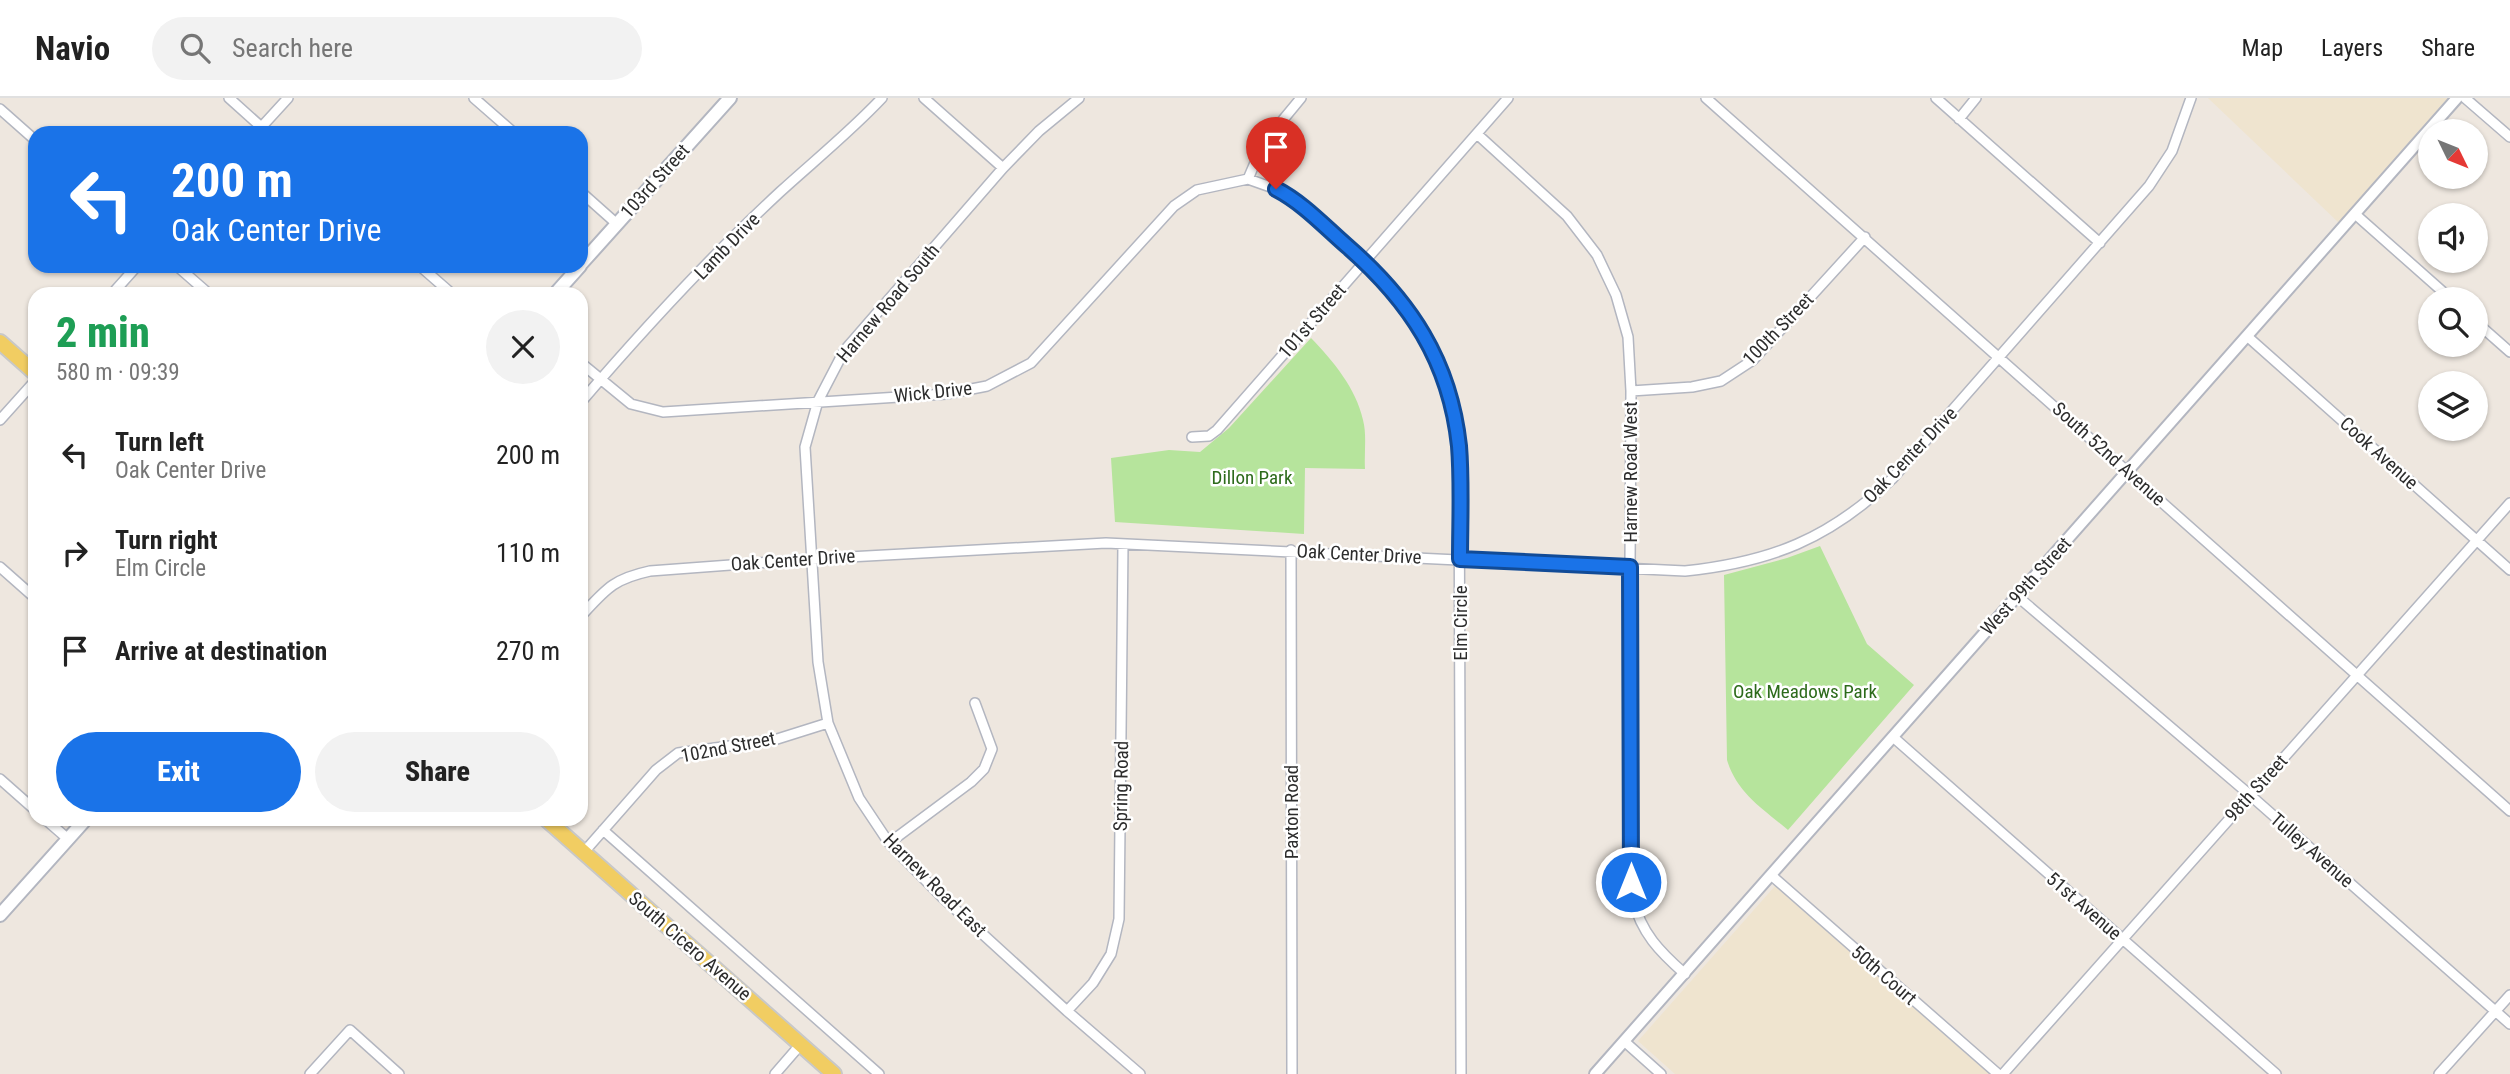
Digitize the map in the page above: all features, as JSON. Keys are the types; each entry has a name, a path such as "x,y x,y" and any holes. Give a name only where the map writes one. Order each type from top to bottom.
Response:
{"main road":[{"name":"103rd Street","path":"588,256 724,100"},
{"name":"103rd Street","path":"561,287 573,273"},
{"path":"0,342 28,367"},
{"path":"0,915 80,826"},
{"name":"South Cicero Avenue","path":"554,826 834,1074"}],"street":[{"path":"229,98 257,126"},
{"path":"266,126 288,98"},
{"path":"474,98 506,126"},
{"name":"Lamb Drive","path":"588,394 702,270 779,193 858,124 882,98"},
{"path":"924,98 1003,168"},
{"name":"Harnew Road South","path":"812,559 806,447 818,401 844,351 1003,168 1040,131 1079,98"},
{"path":"1248,178 1263,144 1301,98"},
{"name":"101st Street","path":"1192,437 1209,436 1217,430 1508,98"},
{"name":"South 52nd Avenue","path":"1706,98 2510,811"},
{"path":"1936,98 2100,243"},
{"path":"1959,119 1976,98"},
{"name":"Oak Center Drive","path":"588,609 625,576 650,571 1040,545 1123,544 1291,550 1685,571 1746,562 1780,552 1823,532 1871,500 1892,479 2149,186 2176,141 2192,98"},
{"name":"West 99th Street","path":"1595,1074 2457,98"},
{"path":"2465,98 2510,138"},
{"path":"0,109 28,134"},
{"name":"Harnew Road West","path":"1477,134 1567,216 1597,255 1616,295 1628,337 1631,391 1633,900 1636,914 1647,935 1685,974"},
{"name":"Wick Drive","path":"588,369 631,404 663,412 946,394 976,389 1001,380 1031,363 1174,206 1198,190 1248,178"},
{"name":"Elm Circle","path":"1248,178 1295,200 1380,275 1413,316 1445,376 1459,446 1461,1074"},
{"path":"588,198 617,224"},
{"path":"2355,214 2437,287"},
{"name":"100th Street","path":"1631,391 1692,387 1721,381 1753,360 1865,237"},
{"path":"119,287 131,273"},
{"path":"185,273 201,287"},
{"path":"428,273 444,287"},
{"path":"2488,333 2510,352"},
{"name":"Cook Avenue","path":"2248,337 2510,570"},
{"path":"0,420 28,389"},
{"name":"98th Street","path":"2001,1074 2510,503"},
{"name":"Spring Road","path":"1067,1011 1093,983 1111,954 1119,919 1123,544"},
{"name":"Paxton Road","path":"1291,550 1292,1074"},
{"name":"Harnew Road East","path":"812,559 818,662 828,723 859,798 890,844 942,897 1140,1074"},
{"path":"0,567 28,592"},
{"name":"Tulley Avenue","path":"2017,596 2250,795 2510,1024"},
{"path":"890,844 984,769 992,749 975,703"},
{"name":"102nd Street","path":"584,852 656,770 678,753 774,740 828,723"},
{"name":"51st Avenue","path":"1893,737 2276,1074"},
{"path":"0,779 28,804"},
{"path":"53,826 68,839"},
{"name":"South Cicero Avenue","path":"603,830 879,1074"},
{"name":"50th Court","path":"1771,875 2001,1074"},
{"path":"2439,1074 2510,995"},
{"path":"310,1074 350,1030 399,1074"},
{"path":"1624,1041 1661,1074"},
{"path":"775,1074 801,1044"}],"shaded area":[{"path":"2208,98 2448,98 2430,119 2418,119 2418,132 2339,223"},
{"path":"1775,886 1989,1074 1675,1074 1638,1041"}],"green space":[{"name":"Dillon Park","path":"1311,338 1349,386 1360,408 1365,438 1365,469 1305,468 1304,534 1115,522 1111,458 1169,450 1200,452 1229,428"},
{"name":"Oak Meadows Park","path":"1820,546 1867,644 1914,685 1788,830 1744,791 1731,772 1727,760 1724,575"}],"route":[{"path":"1276,189 1295,200 1380,275 1413,316 1445,376 1459,446 1460,559 1630,567 1631,882"}]}
